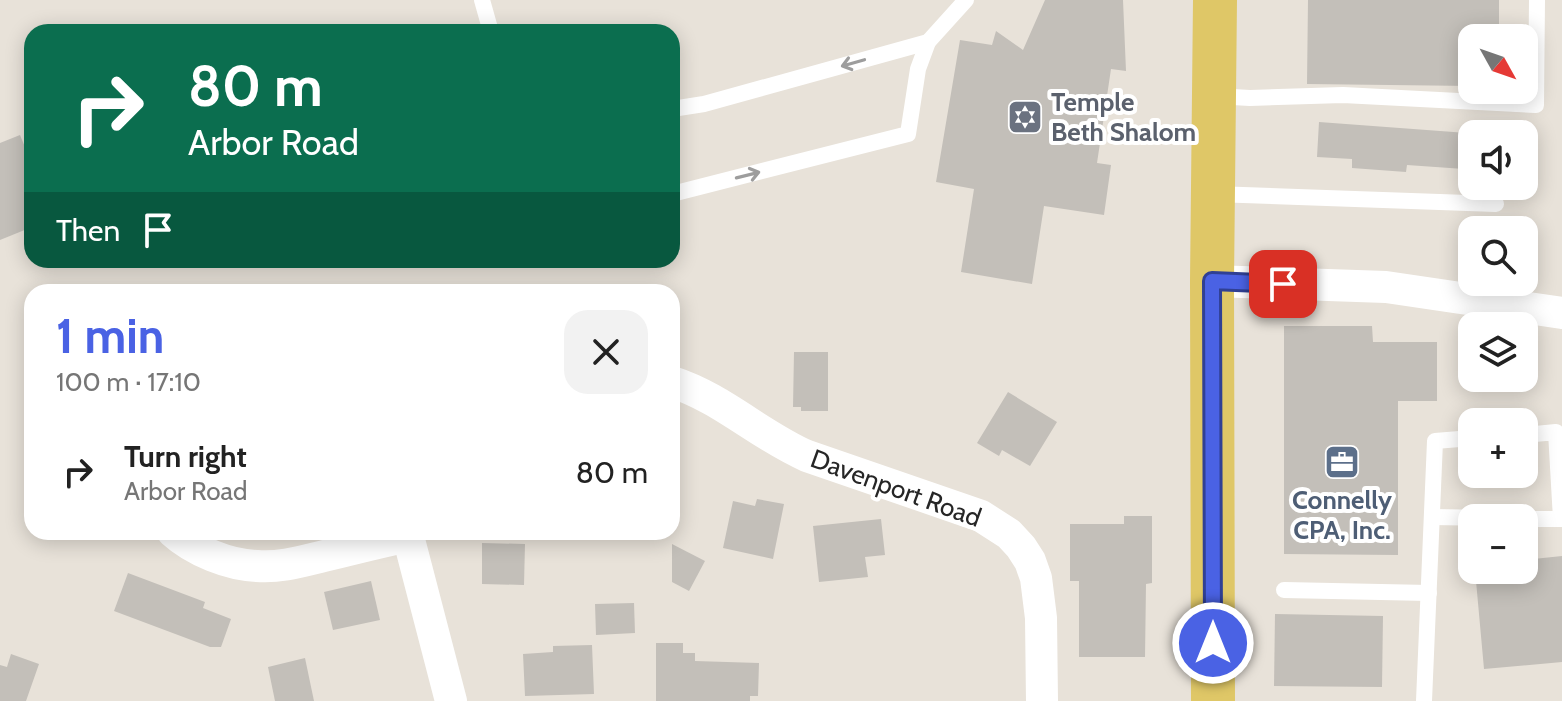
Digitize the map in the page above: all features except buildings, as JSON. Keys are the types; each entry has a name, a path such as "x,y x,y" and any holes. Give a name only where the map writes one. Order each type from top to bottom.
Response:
{"main road":[{"path":"1213,701 1212,194 1215,0"}],"street":[{"path":"1212,281 1386,287 1562,313"},
{"name":"Davenport Road","path":"680,385 708,397 787,448 981,516 1009,534 1030,561 1038,588 1042,701"},
{"path":"184,540 210,553 258,567 299,562 384,540"},
{"path":"409,540 451,701"}],"lane":[{"path":"482,0 489,24"},
{"path":"680,192 908,134 918,69 928,42 966,0"},
{"path":"1214,96 1343,95 1536,105 1537,0"},
{"path":"680,108 704,104 928,42"},
{"path":"1212,194 1496,204"},
{"path":"1538,434 1556,432 1561,519 1538,519"},
{"path":"1424,701 1435,441 1458,439"},
{"path":"1432,517 1458,517"},
{"path":"1284,590 1429,593"}],"place":[{"name":"Temple Beth Shalom","path":"1025,117"},
{"name":"Connelly CPA, Inc.","path":"1342,462"}],"route":[{"path":"1213,643 1212,281 1283,284"}]}
